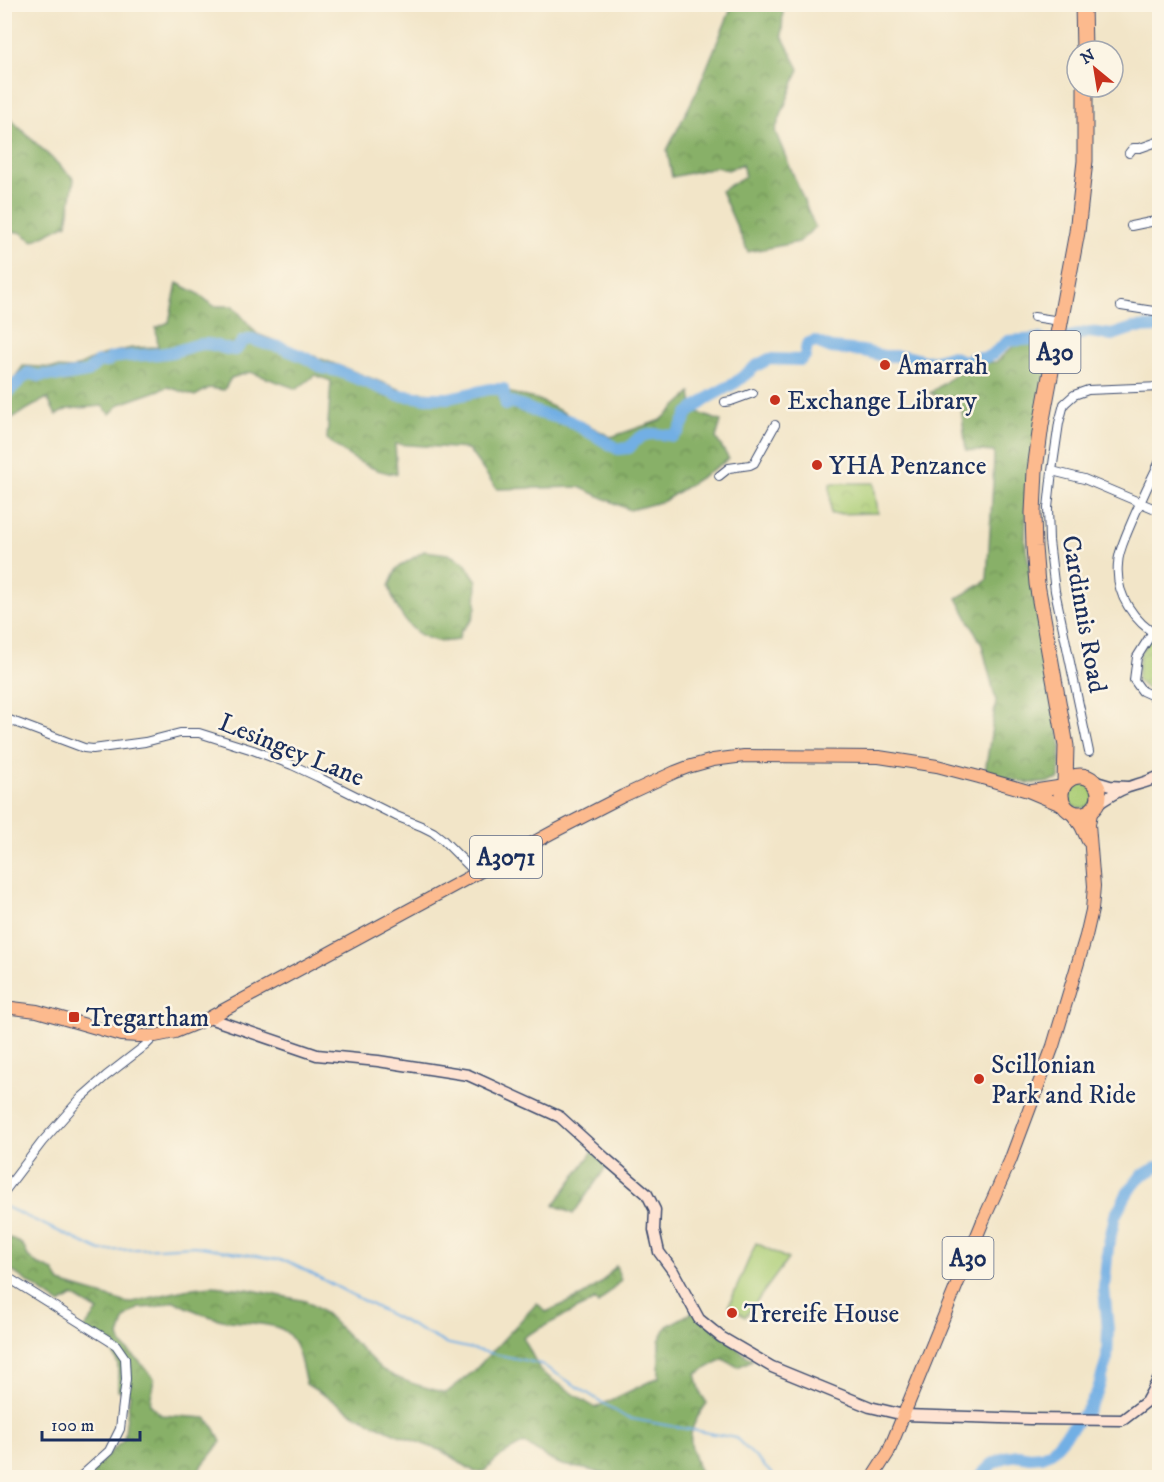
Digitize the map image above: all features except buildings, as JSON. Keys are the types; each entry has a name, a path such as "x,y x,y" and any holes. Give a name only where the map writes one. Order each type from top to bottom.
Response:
{"highway":[{"path":"1083,4 1084,39"},
{"name":"A30","path":"1064,784 1066,746 1037,584 1034,548 1035,470 1041,425 1077,232 1085,161 1084,99"},
{"name":"A30","path":"1066,746 1090,779"},
{"path":"1074,777 1090,779 1097,786 1098,792 1094,807 1082,813 1068,809 1061,797 1064,784 1074,777"}],"main road":[{"name":"A3071","path":"4,1007 37,1011 122,1035 155,1036 175,1032 209,1018 623,796 688,767 713,760 744,756 879,757 937,766 979,777 1028,791 1068,809"},
{"path":"1090,779 1110,786 1128,787 1160,776"},
{"name":"A3071","path":"1028,791 1051,789 1064,784"},
{"path":"1094,807 1107,797 1128,787"},
{"name":"A30","path":"872,1478 888,1453 1010,1161 1053,1046 1092,910 1094,886 1089,824 1094,807"},
{"name":"A30","path":"1068,809 1081,826 1090,844"},
{"path":"209,1018 317,1055 378,1061 468,1075 560,1117 647,1194 655,1210 654,1230 659,1252 673,1271 699,1319 721,1337 772,1367 870,1407 904,1414 1124,1419 1146,1402 1160,1377"}],"street":[{"path":"1160,37 1160,46"},
{"path":"1129,153 1133,148 1160,141"},
{"path":"1135,223 1160,220"},
{"path":"1121,306 1160,312"},
{"path":"1034,317 1060,321"},
{"name":"Cardinnis Road","path":"1089,752 1056,591 1049,541 1048,508 1059,423 1064,404 1074,395 1088,390 1160,387"},
{"path":"725,402 731,402 753,393"},
{"path":"719,476 729,468 754,464 775,425"},
{"path":"1160,461 1139,503 1122,546 1118,563 1119,584 1124,601 1136,617 1156,635 1137,657 1134,680 1142,691 1153,696 1160,691"},
{"path":"1052,471 1083,479 1160,511"},
{"name":"Lesingey Lane","path":"4,718 84,748 93,749 145,742 180,733 199,733 253,750 318,777 396,816 421,825 442,839 476,873"},
{"path":"4,1192 42,1142 81,1098 146,1046 155,1036"},
{"path":"4,1275 116,1345 125,1358 126,1379 120,1429 109,1451 79,1478"}],"green space":[{"path":"733,4 783,5 782,36 799,69 775,131 815,227 799,242 748,252 721,191 745,176 742,164 728,170 716,167 672,177 667,150 697,91"},
{"path":"5,114 74,179 67,224 33,241 20,232 5,232"},
{"path":"177,283 197,293 214,306 233,306 257,334 404,391 449,394 483,386 539,400 611,437 661,420 691,393 693,407 703,415 721,421 716,438 729,459 664,501 630,510 579,487 497,489 468,449 395,444 397,474 388,473 360,462 327,439 331,381 315,375 297,389 250,372 231,378 224,390 209,388 195,396 168,387 120,404 110,414 102,406 68,409 56,415 47,398 5,422 5,391 23,366 72,369 102,355 132,348 158,347 156,328 169,322"},
{"path":"1051,340 1027,497 1025,542 1061,746 1059,779 1031,783 985,773 996,701 982,645 957,598 987,579 994,452 966,450 961,406 930,393 972,363 996,362 1015,345"},
{"path":"830,483 874,483 878,513 831,514"},
{"path":"424,551 448,554 464,562 477,581 476,607 472,620 461,631 458,640 438,641 420,634 400,613 392,595 389,586 397,568"},
{"path":"1151,636 1159,640 1159,687 1153,690 1146,688 1137,680 1140,654"},
{"path":"1081,780 1091,784 1095,794 1091,804 1081,808 1071,804 1067,794 1071,784"},
{"path":"594,1150 607,1166 573,1214 554,1205"},
{"path":"5,1237 23,1245 28,1256 37,1264 54,1271 60,1283 128,1303 193,1288 212,1286 247,1289 306,1301 326,1314 387,1373 446,1393 474,1371 537,1303 546,1312 582,1296 602,1282 616,1266 621,1280 598,1304 595,1300 523,1337 541,1372 595,1408 659,1377 659,1341 667,1326 693,1312 752,1360 738,1367 723,1359 696,1374 701,1394 707,1403 695,1422 691,1434 692,1450 702,1477 617,1477 562,1465 524,1443 502,1455 484,1471 475,1472 442,1451 396,1434 358,1416 306,1384 294,1343 281,1329 274,1326 222,1320 174,1301 156,1307 139,1308 125,1318 119,1336 122,1345 154,1378 150,1404 161,1415 206,1418 215,1429 221,1442 193,1477 86,1477 124,1439 130,1394 118,1390 118,1365 111,1348 83,1330 98,1311 73,1296 60,1304 5,1266"},
{"path":"756,1243 788,1259 745,1317 729,1305"}],"waterway":[{"path":"1070,337 1089,332 1112,335 1133,328 1160,327"},
{"path":"4,398 28,373 39,376 63,376 87,372 98,362 107,362 111,358 164,353 200,344 236,350 243,341 252,339 280,347 323,368 338,371 397,395 449,398 490,389 503,389 506,405 512,402 539,413 570,421 618,449 629,448 639,438 649,434 673,436 679,431 688,413 711,396 735,383 769,359 801,360 805,356 807,344 814,341 831,348 863,351 884,356 906,356 925,361 950,356 961,360"},
{"path":"963,362 972,358 985,358 1008,341 1040,339"},
{"path":"978,1478 992,1464 1006,1457 1041,1456 1051,1452 1088,1409 1098,1390 1107,1359 1108,1330 1104,1288 1108,1248 1115,1216 1128,1192 1142,1175 1160,1166"},
{"path":"4,1206 101,1251 195,1246 287,1261 445,1343 541,1364 627,1418 736,1438 776,1478"}],"place":[{"name":"Amarrah","path":"885,365"},
{"name":"Exchange Library","path":"775,400"},
{"name":"YHA Penzance","path":"817,465"},
{"name":"Tregartham","path":"74,1017"},
{"name":"Scillonian Park and Ride","path":"979,1079"},
{"name":"Trereife House","path":"732,1313"}]}
